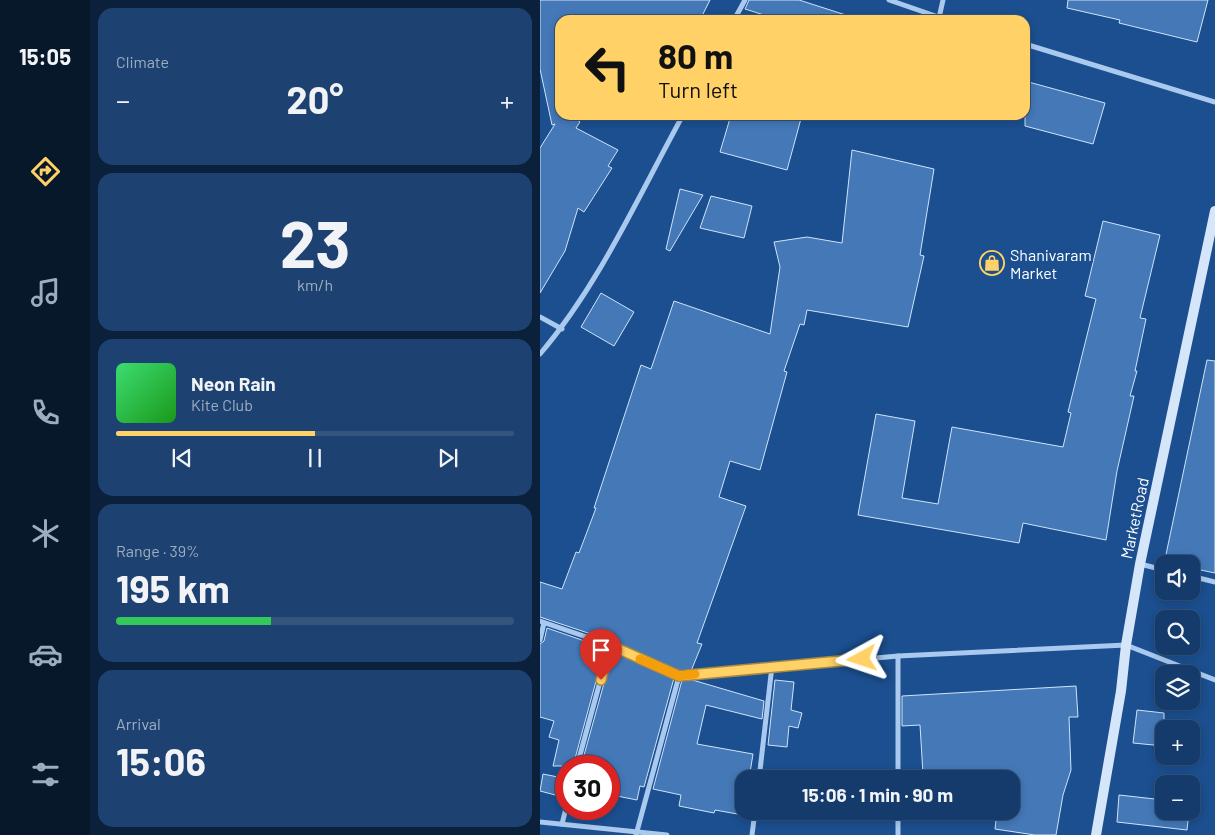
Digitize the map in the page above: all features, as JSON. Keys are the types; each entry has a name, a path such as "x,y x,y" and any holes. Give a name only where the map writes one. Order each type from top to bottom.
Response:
{"street":[{"path":"737,15 745,0"},
{"path":"889,0 931,15"},
{"path":"940,15 943,0"},
{"path":"1030,46 1215,102"},
{"path":"540,354 562,329 598,272 680,120"},
{"name":"MarketRoad","path":"1096,835 1121,691 1126,645 1140,564 1215,210"},
{"path":"540,317 562,329"},
{"path":"1140,564 1155,568"},
{"path":"1200,578 1215,582"},
{"path":"540,640 542,622 610,645 679,676 772,666 898,656 1126,645 1215,680"},
{"path":"581,755 610,645"},
{"path":"898,656 898,770"},
{"path":"760,770 772,666"},
{"path":"636,833 679,676"},
{"path":"562,824 563,820"},
{"path":"752,835 754,820"},
{"path":"898,820 898,835"},
{"path":"540,822 667,835"}],"building":[{"path":"540,0 710,0 702,15 555,15 555,120 577,120 580,122 576,128 618,150 608,166 612,168 584,212 578,208 565,251 540,293 540,148 555,124 552,125 540,69"},
{"path":"749,0 799,0 846,15 764,15 745,9"},
{"path":"1068,0 1208,0 1197,42 1119,23 1120,20 1067,8"},
{"path":"1030,82 1105,103 1093,144 1025,126 1025,120 1030,120"},
{"path":"730,120 801,120 787,170 720,152"},
{"path":"852,150 934,169 920,255 924,256 908,327 807,310 804,325 800,324 784,371 787,372 760,470 730,461 719,497 746,506 697,643 702,644 691,671 680,672 612,641 540,617 540,582 562,589 576,552 579,553 596,508 594,508 641,365 651,369 674,301 770,334 780,267 774,242 807,237 842,243"},
{"path":"680,189 703,195 670,251 666,249"},
{"path":"711,196 752,206 744,238 700,228"},
{"path":"1103,221 1160,235 1140,318 1146,319 1135,371 1137,371 1130,396 1134,396 1117,471 1106,540 1023,523 1019,543 858,515 876,414 915,421 902,498 938,504 952,427 1063,447 1071,413 1068,412 1096,299 1085,296"},
{"path":"601,293 634,312 614,346 581,327"},
{"path":"1207,360 1215,361 1215,573 1200,570 1200,555 1166,555"},
{"path":"547,628 605,648 576,755 556,755 559,740 549,737 554,721 540,717 540,644 544,641"},
{"path":"613,651 674,678 644,787 640,786 637,800 620,797 620,755 584,755"},
{"path":"689,679 764,701 762,719 706,705 697,744 753,754 750,770 735,770 735,814 715,810 714,813 679,806 681,795 653,789 682,680"},
{"path":"775,680 794,682 791,710 802,713 798,728 789,726 787,747 768,745"},
{"path":"1076,686 1078,717 1069,717 1071,770 1063,795 1056,835 1035,835 995,829 996,820 1020,820 1020,770 923,770 920,725 902,726 902,696"},
{"path":"1137,710 1164,713 1164,720 1155,720 1155,745 1133,743"},
{"path":"543,774 555,776 555,795 540,791"},
{"path":"1119,795 1155,799 1155,820 1188,820 1187,830 1117,822"}],"slow traffic":[{"path":"640,659 679,676 695,674"}],"place":[{"name":"Shanivaram Market","path":"992,263"}],"route":[{"path":"601,680 610,645 679,676 862,659"}]}
